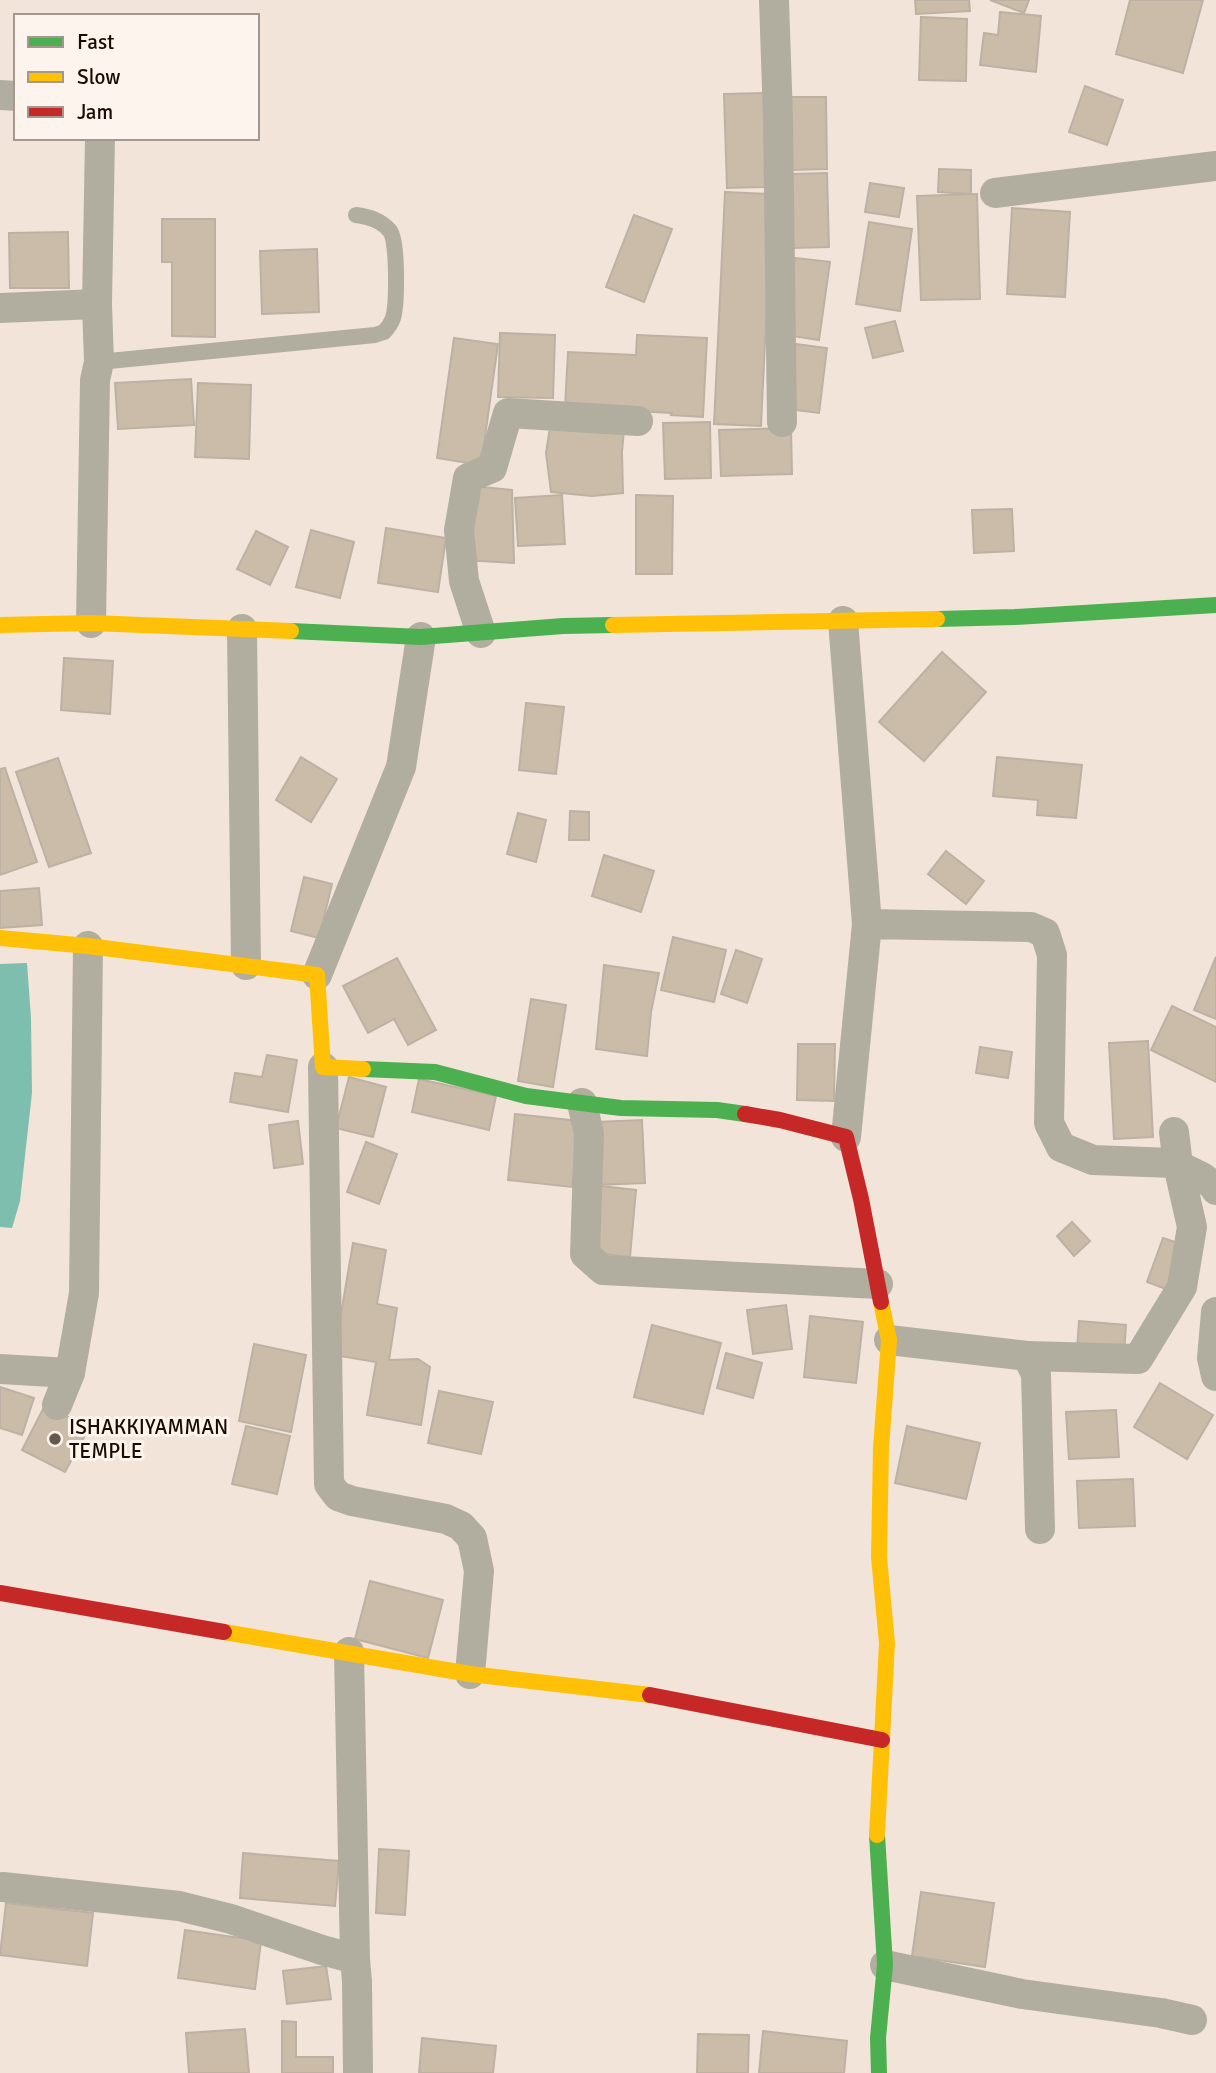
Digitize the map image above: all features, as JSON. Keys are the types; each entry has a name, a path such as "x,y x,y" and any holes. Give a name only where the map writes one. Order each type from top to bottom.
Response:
{"street":[{"path":"774,0 782,422"},
{"path":"91,623 95,380 99,362 97,304 100,140"},
{"path":"995,193 1216,166"},
{"path":"0,308 97,304"},
{"path":"481,633 464,581 459,530 468,478 492,468 508,413 638,421"},
{"path":"0,625 91,623 421,637 563,626 1015,617 1216,605"},
{"path":"843,621 867,924 846,1137 889,1340 881,1448 879,1557 887,1643 877,1835 885,1965 878,2038 879,2073"},
{"path":"242,629 246,965"},
{"path":"421,637 401,767 317,975 323,1067 328,1484 338,1496 352,1502 446,1519 461,1526 472,1538 479,1571 470,1674"},
{"path":"867,924 1031,927 1045,933 1052,955 1049,1123 1061,1147 1093,1160 1173,1163 1202,1177 1216,1189"},
{"path":"0,938 88,946 317,975"},
{"path":"57,1405 70,1373 84,1293 88,946"},
{"path":"323,1067 435,1072 526,1096 621,1108 717,1110 780,1120 846,1137"},
{"path":"582,1103 589,1134 585,1254 603,1270 878,1284"},
{"path":"889,1340 1027,1356 1138,1359 1182,1287 1192,1227 1178,1165 1174,1132"},
{"path":"1216,1312 1212,1358 1216,1376"},
{"path":"1027,1356 1036,1374 1040,1529"},
{"path":"0,1369 70,1373"},
{"path":"0,1592 470,1674 663,1696 882,1740"},
{"path":"349,1652 358,2073"},
{"path":"4,1886 180,1906 355,1959"},
{"path":"885,1965 1022,1993 1192,2020"}],"lane":[{"path":"99,362 384,332 394,317 395,307 396,248 393,235 381,222 356,215"}],"water":[{"path":"27,963 32,1093 20,1201 12,1228 0,1227 0,964"}],"building":[{"path":"915,0 969,0 970,11 916,14"},
{"path":"990,0 1029,0 1024,13"},
{"path":"1130,0 1203,0 1183,73 1116,54"},
{"path":"1000,12 1041,16 1036,72 980,65 984,33 998,35"},
{"path":"921,17 967,19 966,81 919,80"},
{"path":"1085,86 1123,100 1107,145 1069,132"},
{"path":"764,93 768,187 727,188 724,94"},
{"path":"790,97 826,97 827,169 791,170"},
{"path":"939,169 971,170 971,194 938,192"},
{"path":"827,173 829,247 793,248 791,174"},
{"path":"870,183 904,188 899,217 865,212"},
{"path":"725,192 772,194 761,426 714,424"},
{"path":"977,194 980,299 921,300 917,196"},
{"path":"1012,208 1070,212 1065,297 1007,294"},
{"path":"634,215 672,229 644,302 606,287"},
{"path":"162,219 215,219 215,337 172,336 172,262 162,262"},
{"path":"869,222 912,229 900,311 856,304"},
{"path":"68,232 69,288 10,288 9,233"},
{"path":"317,249 319,312 262,314 260,251"},
{"path":"795,258 830,262 819,340 786,335"},
{"path":"895,321 903,351 873,358 865,328"},
{"path":"500,333 555,335 553,398 498,397"},
{"path":"637,335 707,338 703,417 565,407 568,352 636,355"},
{"path":"454,338 498,344 481,465 437,458"},
{"path":"796,344 827,348 819,413 787,409"},
{"path":"191,379 194,425 118,429 115,383"},
{"path":"198,383 251,385 249,459 195,457"},
{"path":"710,422 711,478 665,479 663,423"},
{"path":"550,427 624,430 623,493 592,496 551,492 546,453"},
{"path":"791,428 792,474 721,476 719,430"},
{"path":"472,486 512,490 514,563 465,560"},
{"path":"562,495 565,544 518,546 515,498"},
{"path":"636,495 673,496 672,574 636,574"},
{"path":"1012,509 1014,551 974,553 972,510"},
{"path":"386,528 446,538 438,592 378,583"},
{"path":"311,530 354,542 340,598 296,587"},
{"path":"256,531 288,547 270,585 237,569"},
{"path":"942,652 986,692 924,761 879,722"},
{"path":"64,658 113,661 110,714 61,710"},
{"path":"526,703 564,707 556,774 519,770"},
{"path":"301,757 337,779 311,822 276,800"},
{"path":"997,757 1082,765 1076,818 1037,815 1038,800 993,796"},
{"path":"58,758 91,853 49,867 16,772"},
{"path":"5,768 37,862 0,875 0,769"},
{"path":"570,811 589,812 589,840 569,840"},
{"path":"518,813 546,820 536,862 507,854"},
{"path":"946,851 984,881 966,904 928,874"},
{"path":"604,855 654,871 641,912 592,896"},
{"path":"304,877 332,884 319,938 291,931"},
{"path":"39,888 42,925 0,928 0,891"},
{"path":"673,937 726,950 714,1002 661,990"},
{"path":"736,950 762,959 747,1003 721,994"},
{"path":"1216,957 1216,1019 1194,1010"},
{"path":"397,958 436,1030 408,1045 394,1019 368,1033 343,986"},
{"path":"604,965 659,973 651,1012 647,1056 596,1049"},
{"path":"531,999 566,1005 553,1087 518,1081"},
{"path":"1172,1006 1216,1027 1216,1082 1151,1050"},
{"path":"1148,1041 1153,1137 1114,1139 1109,1043"},
{"path":"798,1044 835,1044 834,1101 797,1100"},
{"path":"980,1047 1012,1052 1008,1078 976,1073"},
{"path":"267,1055 297,1060 288,1112 230,1102 235,1073 262,1077"},
{"path":"349,1077 386,1087 373,1137 336,1128"},
{"path":"419,1079 496,1096 489,1130 412,1112"},
{"path":"515,1114 579,1121 572,1187 508,1180"},
{"path":"642,1120 645,1183 597,1185 595,1122"},
{"path":"298,1121 303,1164 274,1168 269,1125"},
{"path":"366,1142 397,1154 379,1204 347,1192"},
{"path":"601,1186 636,1190 630,1257 595,1253"},
{"path":"1072,1222 1090,1241 1074,1256 1057,1236"},
{"path":"1163,1238 1187,1246 1171,1291 1147,1282"},
{"path":"353,1243 386,1250 377,1304 397,1308 389,1360 418,1359 430,1367 421,1425 367,1415 376,1362 334,1355"},
{"path":"786,1305 792,1349 753,1354 747,1310"},
{"path":"810,1316 863,1322 856,1383 804,1377"},
{"path":"1079,1321 1126,1325 1124,1354 1077,1350"},
{"path":"652,1325 721,1343 703,1414 634,1397"},
{"path":"254,1344 306,1355 291,1432 239,1421"},
{"path":"726,1353 762,1363 753,1398 717,1388"},
{"path":"1160,1383 1213,1415 1187,1459 1134,1427"},
{"path":"0,1387 34,1398 22,1435 0,1428"},
{"path":"439,1391 493,1402 481,1454 428,1443"},
{"name":"ISHAKKIYAMMAN TEMPLE","path":"45,1405 89,1428 65,1472 22,1450"},
{"path":"1116,1410 1119,1457 1069,1459 1066,1412"},
{"path":"246,1426 290,1436 277,1494 232,1484"},
{"path":"907,1426 980,1443 966,1499 895,1483"},
{"path":"1133,1479 1135,1526 1079,1528 1077,1481"},
{"path":"370,1581 443,1600 428,1658 355,1639"},
{"path":"379,1849 409,1851 405,1915 376,1913"},
{"path":"243,1853 339,1861 335,1906 240,1898"},
{"path":"921,1892 994,1903 985,1967 912,1956"},
{"path":"6,1903 93,1913 87,1966 0,1955"},
{"path":"185,1930 261,1941 255,1989 178,1978"},
{"path":"326,1966 331,1999 287,2004 283,1971"},
{"path":"282,2021 296,2022 296,2057 333,2057 333,2073 282,2073"},
{"path":"245,2029 249,2073 189,2073 186,2033"},
{"path":"763,2031 847,2041 844,2073 759,2073"},
{"path":"698,2034 749,2035 748,2073 697,2073"},
{"path":"422,2038 496,2046 493,2073 419,2073"}],"traffic: fast":[{"path":"937,619 1216,605"},
{"path":"291,631 421,637 563,626 613,625"},
{"path":"363,1069 435,1072 526,1096 621,1108 717,1110 745,1114"},
{"path":"877,1835 885,1965 878,2038 879,2073"}],"traffic: slow":[{"path":"613,625 937,619"},
{"path":"0,625 91,623 291,631"},
{"path":"0,938 88,946 317,975 323,1067 363,1069"},
{"path":"877,1835 887,1643 879,1557 881,1448 889,1340 881,1302"},
{"path":"224,1632 470,1674 650,1695"}],"traffic: jam":[{"path":"745,1114 846,1137 881,1302"},
{"path":"0,1593 224,1632"},
{"path":"650,1695 882,1740"}],"place":[{"name":"ISHAKKIYAMMAN TEMPLE","path":"55,1439"}]}
